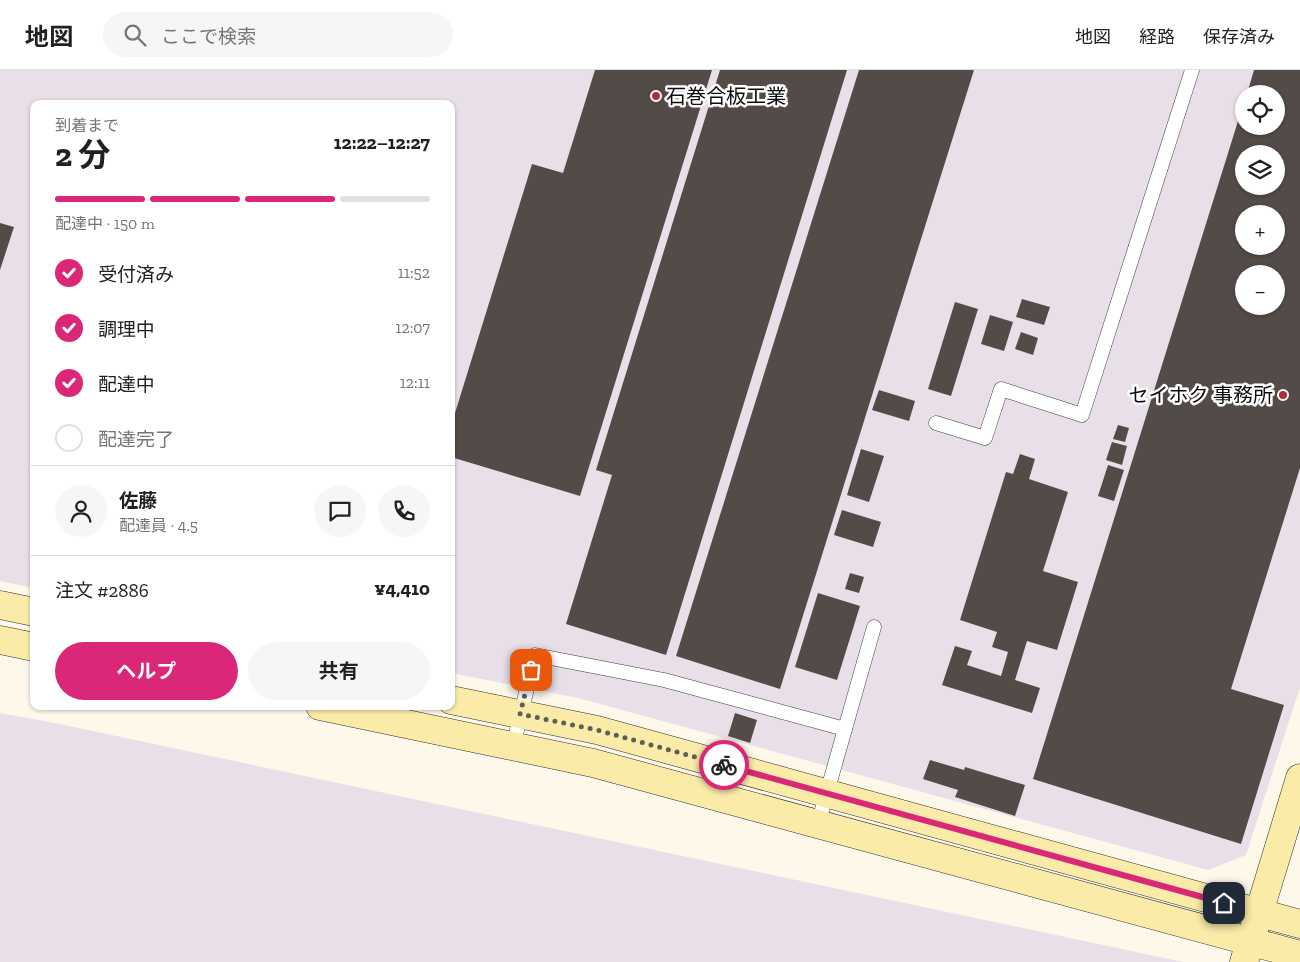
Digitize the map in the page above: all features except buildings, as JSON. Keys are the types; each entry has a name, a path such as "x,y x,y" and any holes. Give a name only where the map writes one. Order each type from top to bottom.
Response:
{"street":[{"path":"0,606 30,611"},
{"path":"0,640 30,645"},
{"path":"455,701 597,730 1300,924"},
{"path":"339,710 593,763 818,824 1246,952 1300,956"},
{"path":"1246,952 1300,778"}],"lane":[{"path":"936,423 985,438 1001,389 1082,415 1192,70"},
{"path":"818,824 874,627"},
{"path":"513,747 535,654 664,680 845,729"}],"shaded area":[{"path":"0,70 1300,70 1300,687 1246,855 1208,870 578,698 455,674 455,100 30,100 30,587 0,581"},
{"path":"0,713 55,723 1183,962 0,962"}],"way so far":[{"path":"531,670 520,714 597,730 724,765"}],"place":[{"name":"石巻合板工業","path":"656,96"},
{"name":"セイホク 事務所","path":"1283,395"}],"route":[{"path":"724,765 1224,903"}]}
